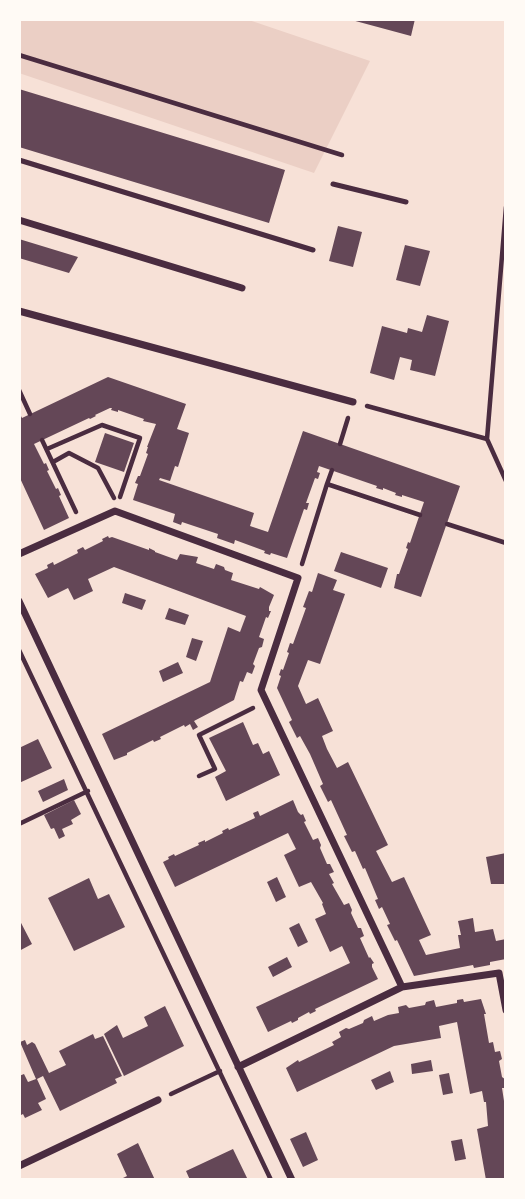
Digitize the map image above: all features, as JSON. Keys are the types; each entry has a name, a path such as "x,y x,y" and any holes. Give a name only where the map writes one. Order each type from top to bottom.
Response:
{"street":[{"path":"19,220 242,288"},
{"path":"19,311 353,402"},
{"path":"19,554 116,511 298,578 261,690 402,987"},
{"path":"19,601 292,1180"},
{"path":"238,1067 402,987 499,973 506,1010"},
{"path":"19,1166 158,1100"}],"lane":[{"path":"19,160 313,250"},
{"path":"333,184 406,202"}],"path":[{"path":"19,55 342,155"},
{"path":"506,207 487,439 506,481"},
{"path":"19,390 30,414"},
{"path":"340,444 353,402 487,439"},
{"path":"47,449 102,425 140,438 117,505 98,468 69,453 53,462"},
{"path":"42,440 83,526"},
{"path":"298,578 331,470"},
{"path":"327,484 420,515"},
{"path":"447,524 506,543"},
{"path":"19,650 271,1180"},
{"path":"199,776 215,769 200,735 266,701"},
{"path":"19,824 105,783"},
{"path":"158,1100 219,1071 238,1067"}],"shaded area":[{"path":"19,19 246,19 370,61 314,173 19,73"}],"building":[{"path":"348,19 415,19 411,36"},
{"path":"19,89 285,170 269,223 19,147"},
{"path":"338,226 362,232 353,267 329,261"},
{"path":"19,239 78,257 69,273 19,258"},
{"path":"405,245 430,251 420,286 396,280"},
{"path":"427,315 449,321 435,376 410,370 412,360 400,357 394,380 370,373 382,326 407,333 408,328 422,332"},
{"path":"108,377 186,404 177,429 189,433 178,467 175,466 170,481 159,480 254,513 250,526 268,532 303,431 460,486 421,597 394,588 424,502 395,495 396,493 383,488 376,488 377,486 319,466 318,479 315,478 306,503 309,503 307,510 304,509 287,558 271,553 270,555 235,540 234,544 217,538 218,534 182,522 181,525 173,522 175,514 133,500 138,484 135,483 148,454 147,447 156,424 111,410 112,408 34,444 44,464 46,463 56,489 58,488 69,518 44,530 19,476 19,412 22,418"},
{"path":"105,433 134,443 124,472 95,462"},
{"path":"108,536 149,548 177,560 180,554 198,557 196,563 214,569 216,564 224,567 233,573 231,580 259,589 260,587 274,595 269,607 271,611 259,637 264,639 253,664 255,666 252,674 247,672 243,682 240,681 234,700 194,721 198,727 193,730 190,724 185,727 184,725 160,737 161,739 154,742 153,740 114,760 102,734 210,682 228,627 240,632 246,616 114,567 88,579 93,591 74,600 68,588 48,598 35,574 48,568 47,565 53,562 54,565 78,553 77,550 83,547 85,550"},
{"path":"341,552 388,568 381,588 334,571"},
{"path":"318,573 337,580 333,590 345,594 320,664 308,660 298,686 306,704 318,698 333,731 322,736 327,749 337,768 348,762 388,845 376,851 392,882 404,877 431,935 419,940 426,955 460,948 458,921 473,918 475,932 493,929 496,941 506,939 506,959 474,968 473,965 414,976 387,925 390,924 382,907 379,909 375,900 378,899 365,868 363,869 344,836 347,835 331,800 328,802 320,786 323,784 310,754 289,722 292,720 277,688 290,643 293,644 306,608 303,607 309,591 312,592"},
{"path":"125,593 146,600 142,610 122,603"},
{"path":"169,608 189,615 185,625 165,619"},
{"path":"192,638 203,641 196,661 186,657"},
{"path":"178,662 183,673 163,682 159,671"},
{"path":"243,722 253,745 258,743 263,754 269,751 280,775 226,801 215,777 226,771 209,738"},
{"path":"38,739 52,768 19,783 19,748"},
{"path":"64,779 68,790 43,802 38,791"},
{"path":"74,800 81,814 71,820 73,824 62,829 65,836 59,839 44,815"},
{"path":"293,800 298,812 303,814 313,840 318,838 327,864 330,864 334,872 329,874 334,883 332,884 344,905 349,903 358,928 361,928 364,936 360,938 374,963 372,967 378,979 292,1023 291,1021 268,1032 256,1007 350,963 342,946 330,952 315,919 326,914 311,882 299,887 284,855 296,849 288,833 175,887 163,862 174,854 175,856 223,833 222,831 228,828 229,830 255,818 253,813 258,811 260,816"},
{"path":"506,853 506,884 491,884 486,857"},
{"path":"277,877 286,897 276,902 267,882"},
{"path":"89,878 98,899 109,894 125,927 74,951 48,898"},
{"path":"19,919 32,944 19,951"},
{"path":"299,923 308,942 298,947 289,928"},
{"path":"287,957 292,967 273,977 268,967"},
{"path":"463,999 464,1002 481,999 486,1014 489,1043 493,1042 495,1052 500,1051 502,1059 499,1061 502,1077 506,1080 506,1088 502,1088 506,1114 506,1180 486,1180 477,1129 488,1126 486,1102 482,1091 470,1094 457,1022 439,1026 441,1038 394,1046 297,1092 286,1068 334,1045 332,1042 341,1037 339,1032 346,1028 363,1023 372,1016 374,1021 399,1013 398,1007 406,1005 409,1008 434,1000 436,1007 457,1003 457,1000"},
{"path":"165,1006 184,1046 124,1076 104,1034 117,1025 123,1038 148,1026 144,1017"},
{"path":"93,1034 95,1039 103,1036 122,1076 115,1079 117,1083 60,1111 43,1076 37,1079 46,1099 38,1103 42,1110 25,1118 23,1114 19,1116 19,1076 24,1074 28,1082 36,1079 20,1042 25,1040 27,1045 32,1042 35,1044 49,1073 66,1065 59,1051"},
{"path":"431,1060 433,1071 412,1074 411,1064"},
{"path":"390,1071 394,1082 376,1090 371,1080"},
{"path":"449,1073 453,1093 443,1095 439,1075"},
{"path":"306,1132 318,1160 303,1167 290,1139"},
{"path":"462,1139 466,1159 455,1161 451,1141"},
{"path":"138,1143 155,1180 119,1180 127,1176 117,1154"},
{"path":"233,1149 248,1180 190,1180 186,1171"}]}
